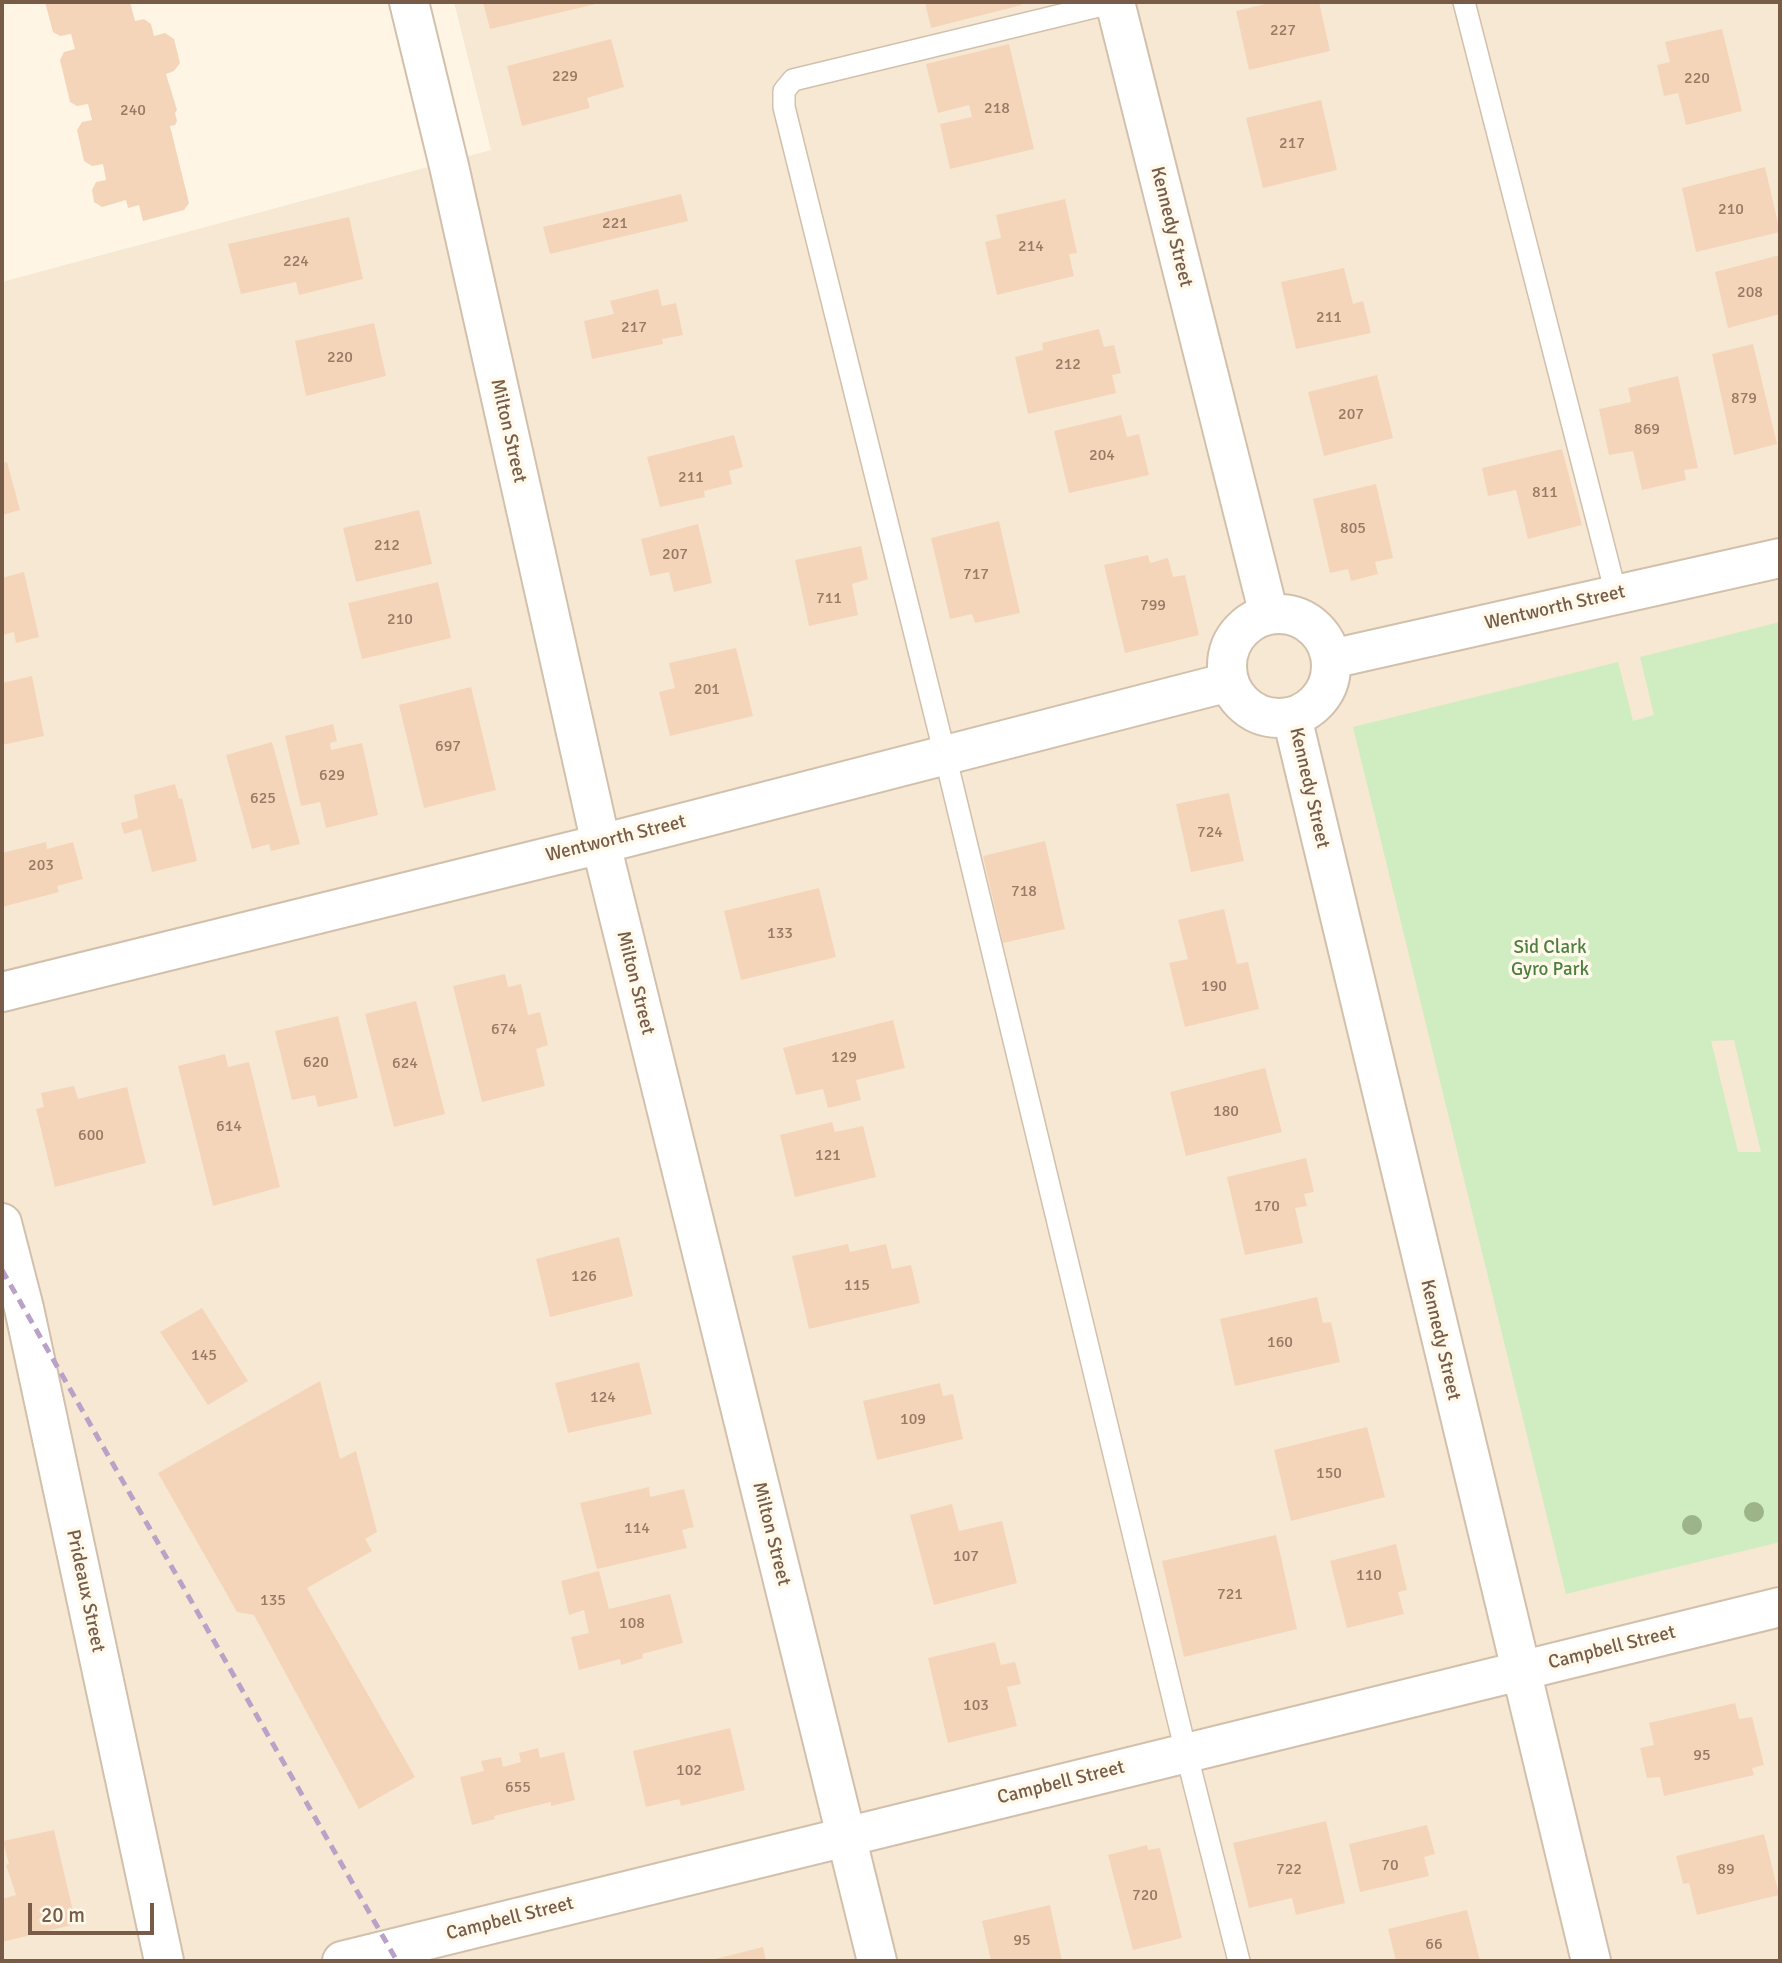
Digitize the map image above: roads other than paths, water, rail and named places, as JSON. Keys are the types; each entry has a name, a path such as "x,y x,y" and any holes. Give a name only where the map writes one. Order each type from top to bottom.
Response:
{"street":[{"name":"Milton Street","path":"409,2 449,166 601,844 877,1961"},
{"name":"Kennedy Street","path":"1115,2 1269,615"},
{"name":"Wentworth Street","path":"1331,659 1780,558"},
{"path":"1269,615 1290,615 1307,621 1320,632 1329,647 1331,659 1330,681 1322,696 1311,709 1292,717 1278,719 1261,716 1245,707 1234,694 1229,682 1227,660 1232,643 1242,629 1256,619 1269,615"},
{"name":"Wentworth Street","path":"2,992 601,844 1229,682"},
{"name":"Kennedy Street","path":"1292,717 1591,1961"},
{"name":"Prideaux Street","path":"2,1223 27,1322 164,1961"},
{"name":"Campbell Street","path":"342,1961 1780,1606"}],"lane":[{"path":"1115,2 793,80 784,91 783,107 945,755 1239,1961"},
{"path":"1464,2 1616,594"}],"railway":[{"path":"2,1270 397,1961"}],"park label":[{"name":"Sid Clark Gyro Park","path":"1550,959"}]}
